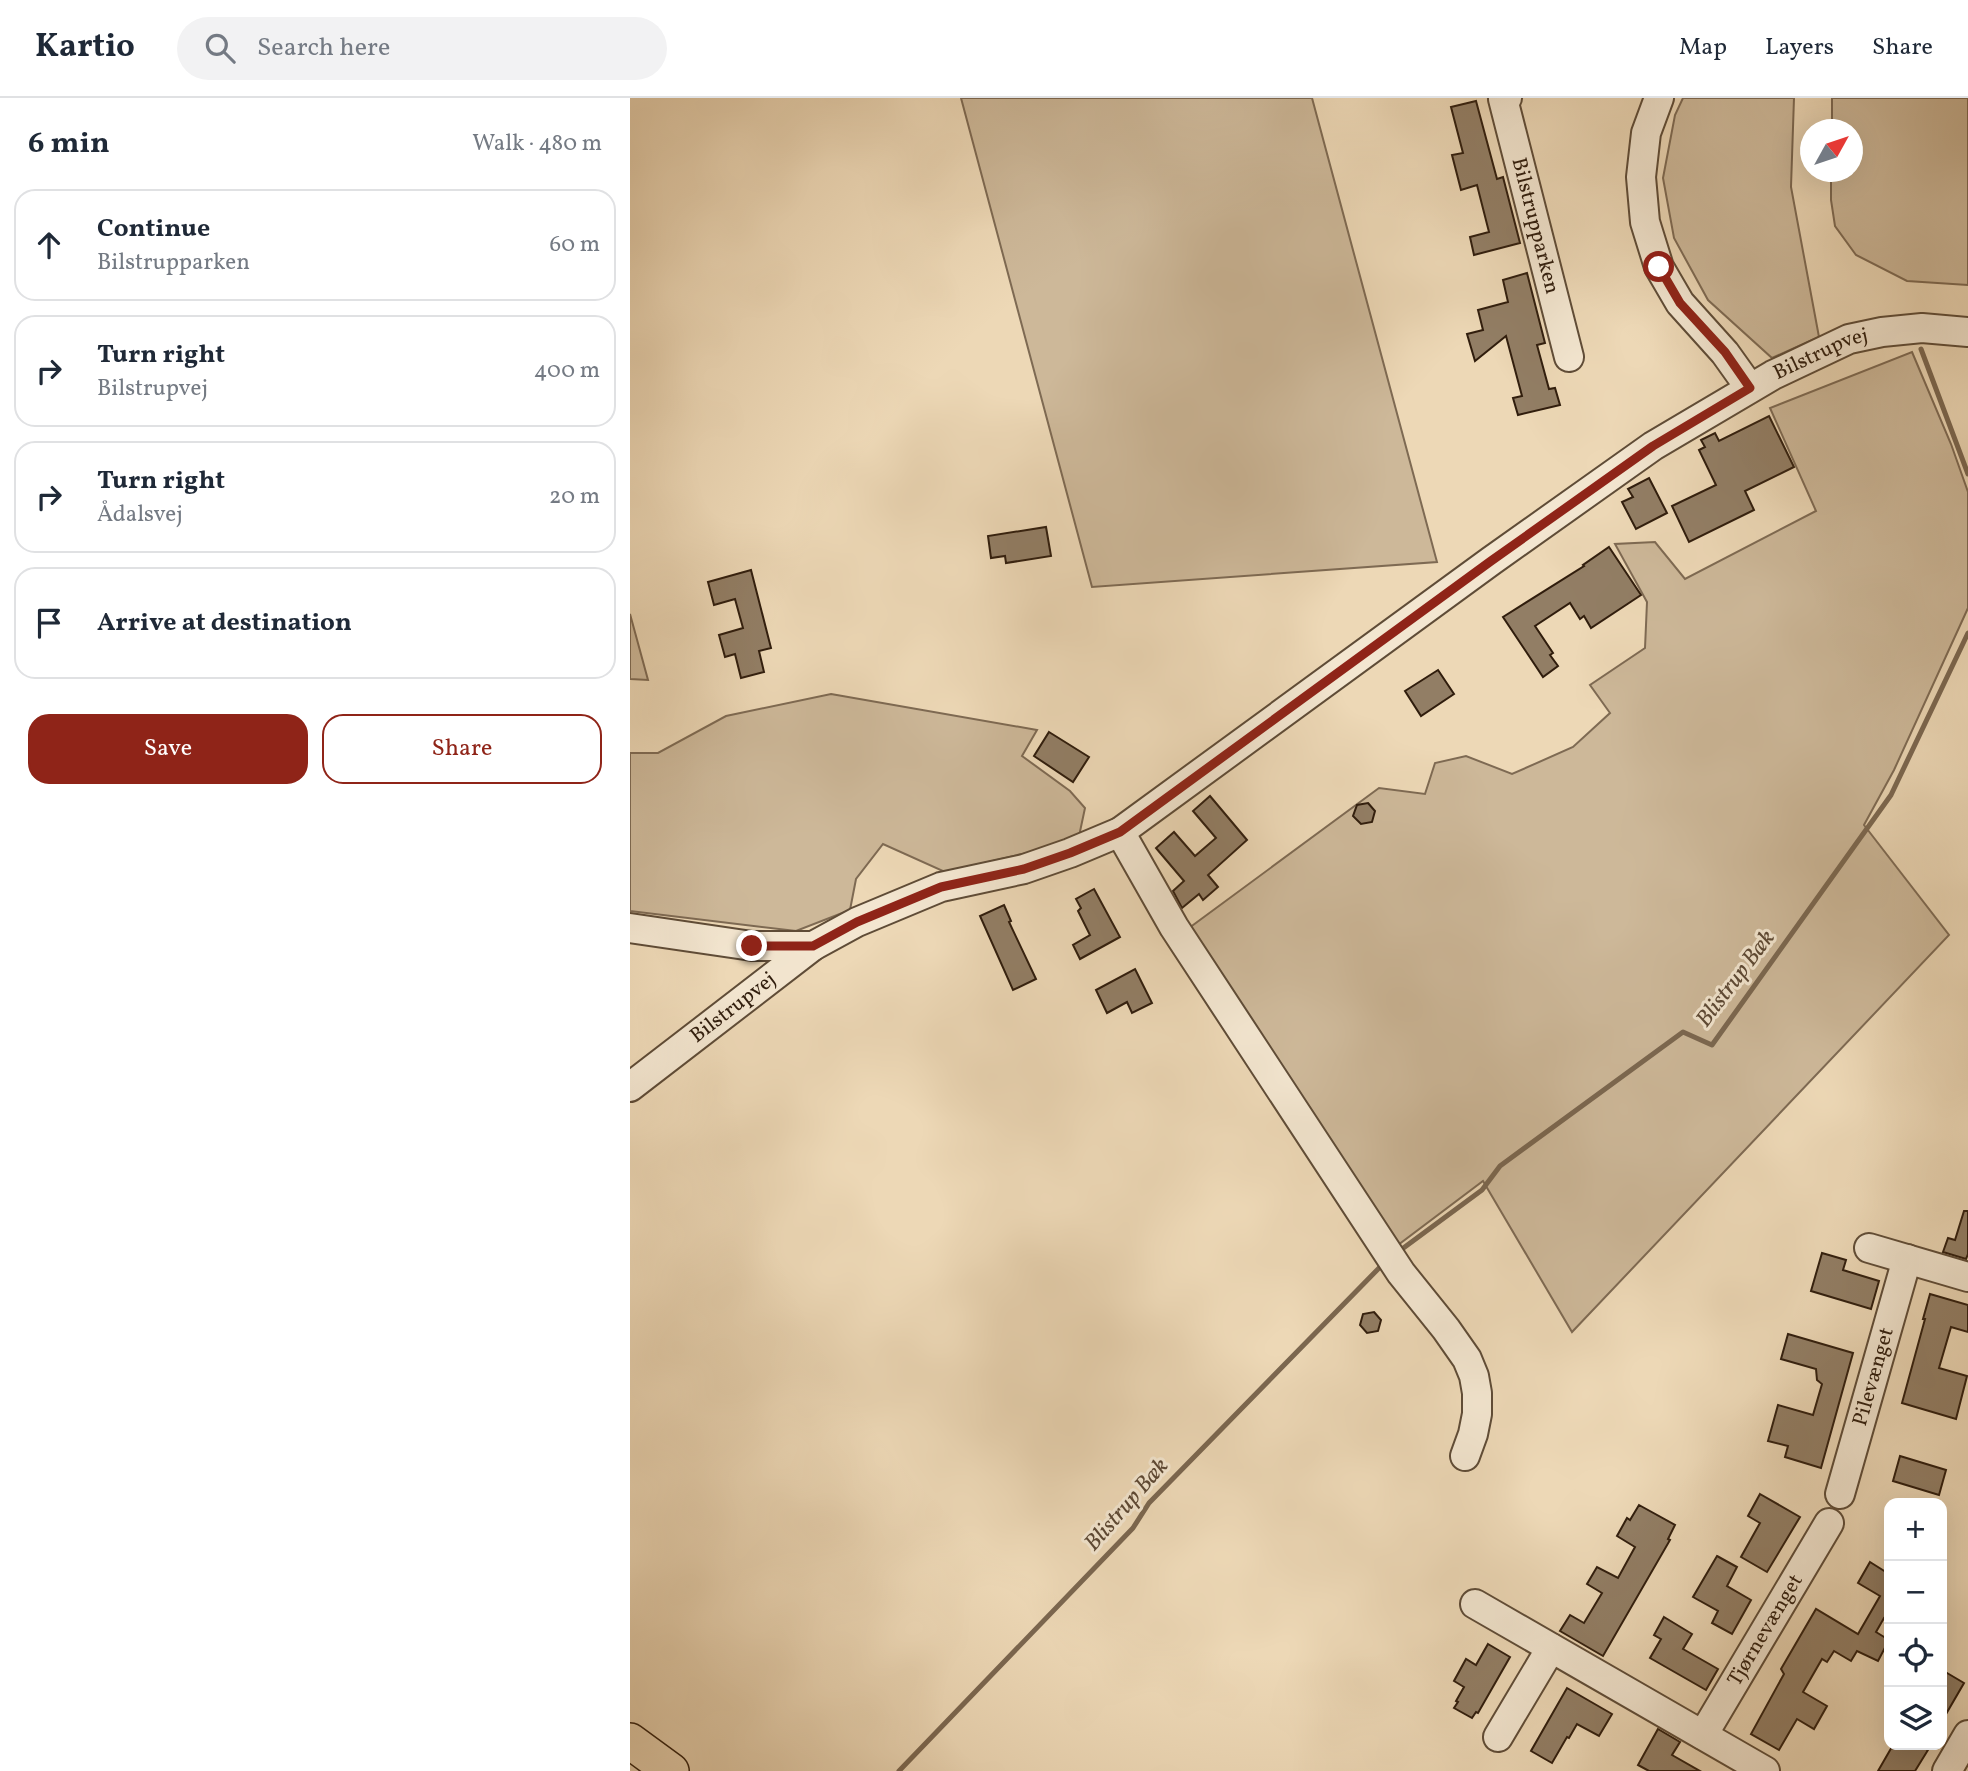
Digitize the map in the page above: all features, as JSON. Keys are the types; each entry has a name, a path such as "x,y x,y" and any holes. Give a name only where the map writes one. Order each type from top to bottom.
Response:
{"main road":[{"path":"630,1741 671,1771"}],"street":[{"name":"Bilstrupparken","path":"1507,98 1503,99 1569,356"},
{"path":"1659,98 1646,133 1641,177 1645,222 1659,267 1680,303 1725,352 1750,388"},
{"name":"Bilstrupvej","path":"630,1087 813,946 857,922 941,887 1024,869 1120,832 1479,569 1653,446 1773,375 1849,339 1922,328 1968,332"},
{"path":"1120,832 1174,927 1401,1273 1446,1329 1466,1359 1474,1376 1477,1415 1465,1456"},
{"path":"630,928 752,946 813,946"},
{"path":"1869,1248 1968,1277"},
{"name":"Pilevænget","path":"1840,1494 1907,1259"},
{"name":"Tjørnevænget","path":"1703,1735 1829,1523"},
{"path":"1475,1604 1703,1735 1746,1766"},
{"path":"1498,1737 1551,1648"},
{"path":"1947,1771 1968,1735"}],"shaded area":[{"path":"961,98 1312,98 1437,562 1092,587"},
{"path":"1683,98 1794,98 1791,187 1819,337 1772,358 1708,300 1674,238 1663,178 1675,115"},
{"path":"1832,98 1968,98 1968,285 1907,281 1856,255 1835,226 1831,182 1863,182 1863,119 1832,119"},
{"path":"1912,352 1968,492 1968,608 1894,770 1864,825 1949,935 1572,1332 1483,1181 1394,1248 1185,931 1379,788 1425,794 1435,763 1466,756 1512,774 1573,747 1610,713 1590,685 1645,648 1647,602 1615,544 1655,542 1685,579 1816,511 1770,408"},
{"path":"630,614 648,680 630,679"},
{"path":"831,694 1037,730 1022,756 1070,791 1085,808 1078,841 945,872 883,844 856,879 850,910 796,931 630,911 630,753 658,753 726,716"}],"building":[{"path":"1476,101 1497,179 1503,177 1520,243 1474,255 1470,237 1489,232 1477,185 1461,190 1452,155 1463,153 1451,107"},
{"path":"1527,273 1545,343 1537,345 1549,389 1555,388 1560,405 1518,415 1513,398 1522,396 1506,336 1475,361 1467,334 1483,330 1478,310 1508,302 1503,280"},
{"path":"1769,416 1794,467 1745,491 1754,510 1689,542 1672,506 1716,485 1699,450 1705,447 1701,440 1715,433 1719,441"},
{"path":"1649,478 1667,513 1636,529 1622,502 1633,497 1628,489"},
{"path":"1046,527 1051,556 1006,563 1005,556 991,558 988,536"},
{"path":"1609,547 1641,595 1591,628 1584,616 1580,619 1570,603 1535,626 1553,653 1550,655 1558,666 1543,677 1503,617"},
{"path":"751,570 771,648 759,651 764,672 741,678 735,654 725,657 719,635 743,628 735,599 714,605 708,582"},
{"path":"1438,670 1454,694 1421,716 1405,691"},
{"path":"1049,732 1089,757 1073,782 1034,756"},
{"path":"1210,796 1247,840 1208,875 1218,887 1203,900 1199,894 1182,908 1173,891 1184,881 1156,848 1174,832 1195,856 1216,838 1193,811"},
{"path":"1368,803 1375,811 1372,822 1361,824 1353,816 1357,805"},
{"path":"1094,889 1120,937 1080,959 1073,945 1090,935 1078,911 1081,908 1076,899"},
{"path":"1004,905 1011,921 1009,922 1036,979 1013,990 980,916"},
{"path":"1135,969 1152,1003 1132,1013 1127,1002 1107,1013 1096,990"},
{"path":"1964,1211 1968,1211 1966,1259 1943,1252 1948,1238 1955,1240"},
{"path":"1822,1253 1846,1260 1843,1270 1879,1281 1871,1309 1811,1291"},
{"path":"1930,1294 1968,1305 1968,1332 1951,1327 1939,1368 1967,1376 1956,1419 1902,1403"},
{"path":"1374,1312 1381,1320 1378,1331 1367,1333 1360,1325 1363,1314"},
{"path":"1788,1334 1853,1353 1821,1468 1785,1457 1788,1446 1768,1441 1778,1405 1813,1415 1822,1384 1817,1380 1816,1369 1781,1359"},
{"path":"1900,1456 1946,1470 1939,1495 1893,1481"},
{"path":"1760,1494 1800,1517 1767,1572 1741,1557 1760,1523 1748,1516"},
{"path":"1639,1505 1675,1525 1668,1539 1670,1540 1603,1656 1560,1631 1570,1615 1584,1623 1602,1593 1587,1584 1597,1567 1618,1578 1635,1547 1617,1536 1627,1518 1630,1520"},
{"path":"1717,1556 1737,1567 1727,1586 1751,1600 1732,1634 1712,1623 1718,1611 1693,1597"},
{"path":"1870,1562 1884,1571 1884,1618 1876,1632 1884,1637 1884,1650 1878,1661 1857,1651 1851,1661 1834,1651 1827,1662 1822,1659 1803,1692 1827,1706 1814,1729 1797,1719 1779,1750 1751,1734 1784,1674 1781,1669 1816,1609 1858,1634 1880,1596 1858,1583"},
{"path":"1664,1617 1692,1634 1683,1649 1718,1669 1706,1690 1650,1658 1661,1639 1654,1635"},
{"path":"1488,1644 1510,1657 1478,1713 1472,1718 1454,1708 1464,1687 1454,1681 1466,1659 1476,1665"},
{"path":"1947,1673 1964,1683 1947,1712"},
{"path":"1567,1688 1612,1714 1599,1736 1577,1724 1552,1763 1531,1751"},
{"path":"1658,1729 1680,1742 1672,1755 1700,1771 1649,1771 1638,1765"},
{"path":"1890,1750 1928,1750 1915,1771 1878,1771"}],"waterway":[{"name":"Blistrup Bæk","path":"1921,349 1968,474"},
{"name":"Blistrup Bæk","path":"1398,1252 1482,1190 1500,1166 1683,1032 1712,1045 1891,795 1968,633"},
{"name":"Blistrup Bæk","path":"899,1771 1133,1528 1149,1503 1382,1265"}],"route":[{"path":"752,946 813,946 857,922 941,887 1024,869 1120,832 1653,446 1750,388 1725,352 1680,303 1659,267"}]}
